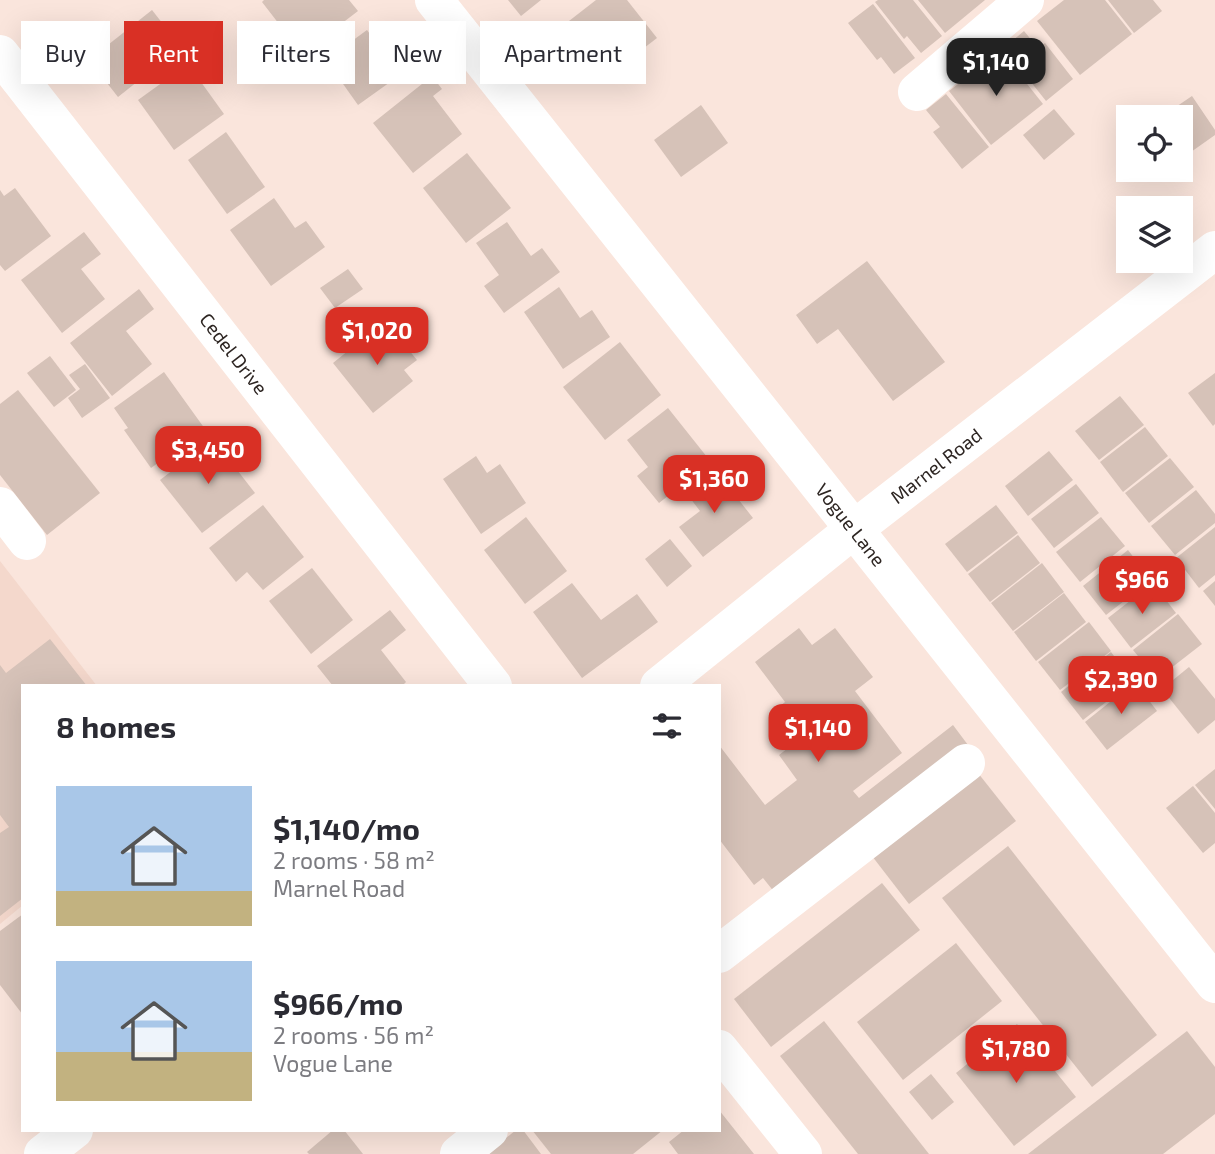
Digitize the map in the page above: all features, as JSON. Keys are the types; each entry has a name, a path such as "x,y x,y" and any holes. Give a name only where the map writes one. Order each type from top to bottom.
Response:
{"street":[{"path":"917,92 1024,0"},
{"name":"Vogue Lane","path":"440,2 853,530 1215,984"},
{"name":"Cedel Drive","path":"0,54 491,684"},
{"name":"Marnel Road","path":"661,684 853,530 1215,250"},
{"path":"0,506 27,541"},
{"path":"721,952 966,763"},
{"path":"721,1052 803,1154"},
{"path":"43,1154 71,1132"},
{"path":"459,1154 486,1132"}],"shaded area":[{"path":"0,561 95,684 21,684 21,907 0,924"}],"building":[{"path":"349,0 358,11 345,21 277,21 262,2"},
{"path":"508,0 541,0 521,16"},
{"path":"596,0 627,0 644,21 569,21"},
{"path":"913,0 942,36 921,53 907,36 904,39 875,2"},
{"path":"918,0 985,0 945,33"},
{"path":"1064,0 1105,0 1132,34 1080,75 1037,21"},
{"path":"1108,0 1153,0 1162,11 1134,33"},
{"path":"873,4 915,58 894,74 881,57 877,60 848,23"},
{"path":"152,10 161,21 138,21"},
{"path":"646,24 657,38 646,46"},
{"path":"367,30 369,33 369,84 387,84 358,105 343,84 355,84 355,39"},
{"path":"1024,31 1038,48 1045,43 1073,79 1046,101 1004,48"},
{"path":"124,32 124,84 134,84 118,97 108,84 110,84 110,43"},
{"path":"1001,51 1043,104 991,145 949,91"},
{"path":"160,84 202,84 224,114 174,150 138,100"},
{"path":"422,84 438,84 442,89 433,96 462,134 413,173 373,123"},
{"path":"946,94 989,147 962,169 933,132 940,127 926,110"},
{"path":"1192,96 1215,130 1215,135 1193,151 1193,105 1179,105"},
{"path":"701,105 728,143 681,177 654,140"},
{"path":"1054,109 1075,134 1044,160 1023,135"},
{"path":"226,132 265,187 227,214 188,160"},
{"path":"467,153 511,208 466,243 423,188"},
{"path":"15,188 51,236 5,271 0,265 0,190 4,196"},
{"path":"274,198 295,228 306,221 325,247 271,286 230,230"},
{"path":"507,222 531,256 542,248 560,272 504,313 484,286 499,275 476,243"},
{"path":"84,232 101,254 81,269 105,299 62,333 21,280"},
{"path":"867,261 945,362 893,401 838,329 817,344 796,315"},
{"path":"348,269 363,289 335,308 320,288"},
{"path":"559,287 580,318 592,310 610,337 563,369 524,312"},
{"path":"139,289 154,309 126,331 152,364 112,396 70,343"},
{"path":"385,321 417,360 404,370 413,381 373,413 333,363"},
{"path":"620,342 661,395 605,440 563,387"},
{"path":"50,356 76,390 54,407 27,373"},
{"path":"85,364 110,398 82,418 68,398 80,389 69,375"},
{"path":"164,372 205,429 151,468 124,430 128,428 114,408"},
{"path":"1215,373 1215,424 1213,426 1188,393"},
{"path":"18,390 100,493 47,535 0,475 0,404"},
{"path":"1120,396 1144,425 1099,460 1075,431"},
{"path":"668,408 711,462 659,503 637,476 648,467 627,440"},
{"path":"1145,427 1168,456 1123,492 1100,462"},
{"path":"213,439 255,493 202,533 160,480"},
{"path":"1049,451 1073,480 1028,516 1005,486"},
{"path":"476,456 487,473 500,464 526,503 481,534 443,479"},
{"path":"1170,458 1194,487 1149,523 1125,493"},
{"path":"716,471 753,518 703,557 679,527 700,511 687,494"},
{"path":"1076,484 1099,513 1054,548 1031,519"},
{"path":"1196,490 1215,514 1215,523 1175,555 1151,526"},
{"path":"263,505 304,557 263,590 247,572 236,582 209,548"},
{"path":"996,505 1018,533 967,572 945,544"},
{"path":"526,517 567,571 525,604 484,550"},
{"path":"1101,517 1125,546 1080,582 1056,552"},
{"path":"1215,527 1215,575 1199,588 1176,558"},
{"path":"1018,535 1040,563 990,602 968,574"},
{"path":"670,539 692,566 667,587 645,559"},
{"path":"1128,550 1151,580 1106,615 1083,586"},
{"path":"1042,563 1064,592 1013,631 991,603"},
{"path":"312,568 353,620 311,654 269,601"},
{"path":"1215,581 1215,606 1203,591"},
{"path":"572,583 601,620 637,594 658,622 582,678 533,612"},
{"path":"1153,583 1176,613 1131,648 1108,618"},
{"path":"1064,593 1086,622 1036,661 1014,632"},
{"path":"390,610 406,630 381,650 406,682 404,684 331,684 317,666"},
{"path":"1178,614 1202,644 1157,679 1133,650"},
{"path":"1089,622 1111,651 1060,690 1038,662"},
{"path":"799,628 812,645 835,628 873,677 855,691 902,753 853,791 859,798 953,725 968,745 775,893 763,878 754,885 721,842 721,748 765,805 797,780 779,755 797,741 774,711 785,702 755,662"},
{"path":"50,639 85,684 21,684 21,900 0,916 0,833 9,827 0,815 0,665 6,673"},
{"path":"1111,652 1133,681 1083,720 1061,692"},
{"path":"1189,667 1215,699 1215,720 1198,734 1162,689"},
{"path":"1135,682 1157,711 1107,750 1085,722"},
{"path":"1215,769 1215,809 1195,785"},
{"path":"978,773 1016,821 909,904 872,856"},
{"path":"1193,786 1215,813 1215,843 1203,853 1166,808"},
{"path":"1008,846 1157,1035 1092,1087 942,898"},
{"path":"882,883 920,930 771,1047 734,999"},
{"path":"21,915 21,1012 0,985 0,931"},
{"path":"956,943 1002,1001 903,1080 857,1022"},
{"path":"824,1021 929,1154 858,1154 780,1056"},
{"path":"1017,1024 1076,1097 1014,1146 956,1073"},
{"path":"1187,1031 1215,1067 1215,1114 1163,1154 1028,1154"},
{"path":"931,1074 954,1102 932,1120 909,1092"},
{"path":"721,1113 754,1154 678,1154 669,1142 682,1132 721,1132"},
{"path":"331,1132 346,1132 363,1154 309,1154 307,1152"},
{"path":"514,1132 524,1132 541,1154 486,1154"},
{"path":"534,1132 660,1132 633,1154 551,1154"}]}
